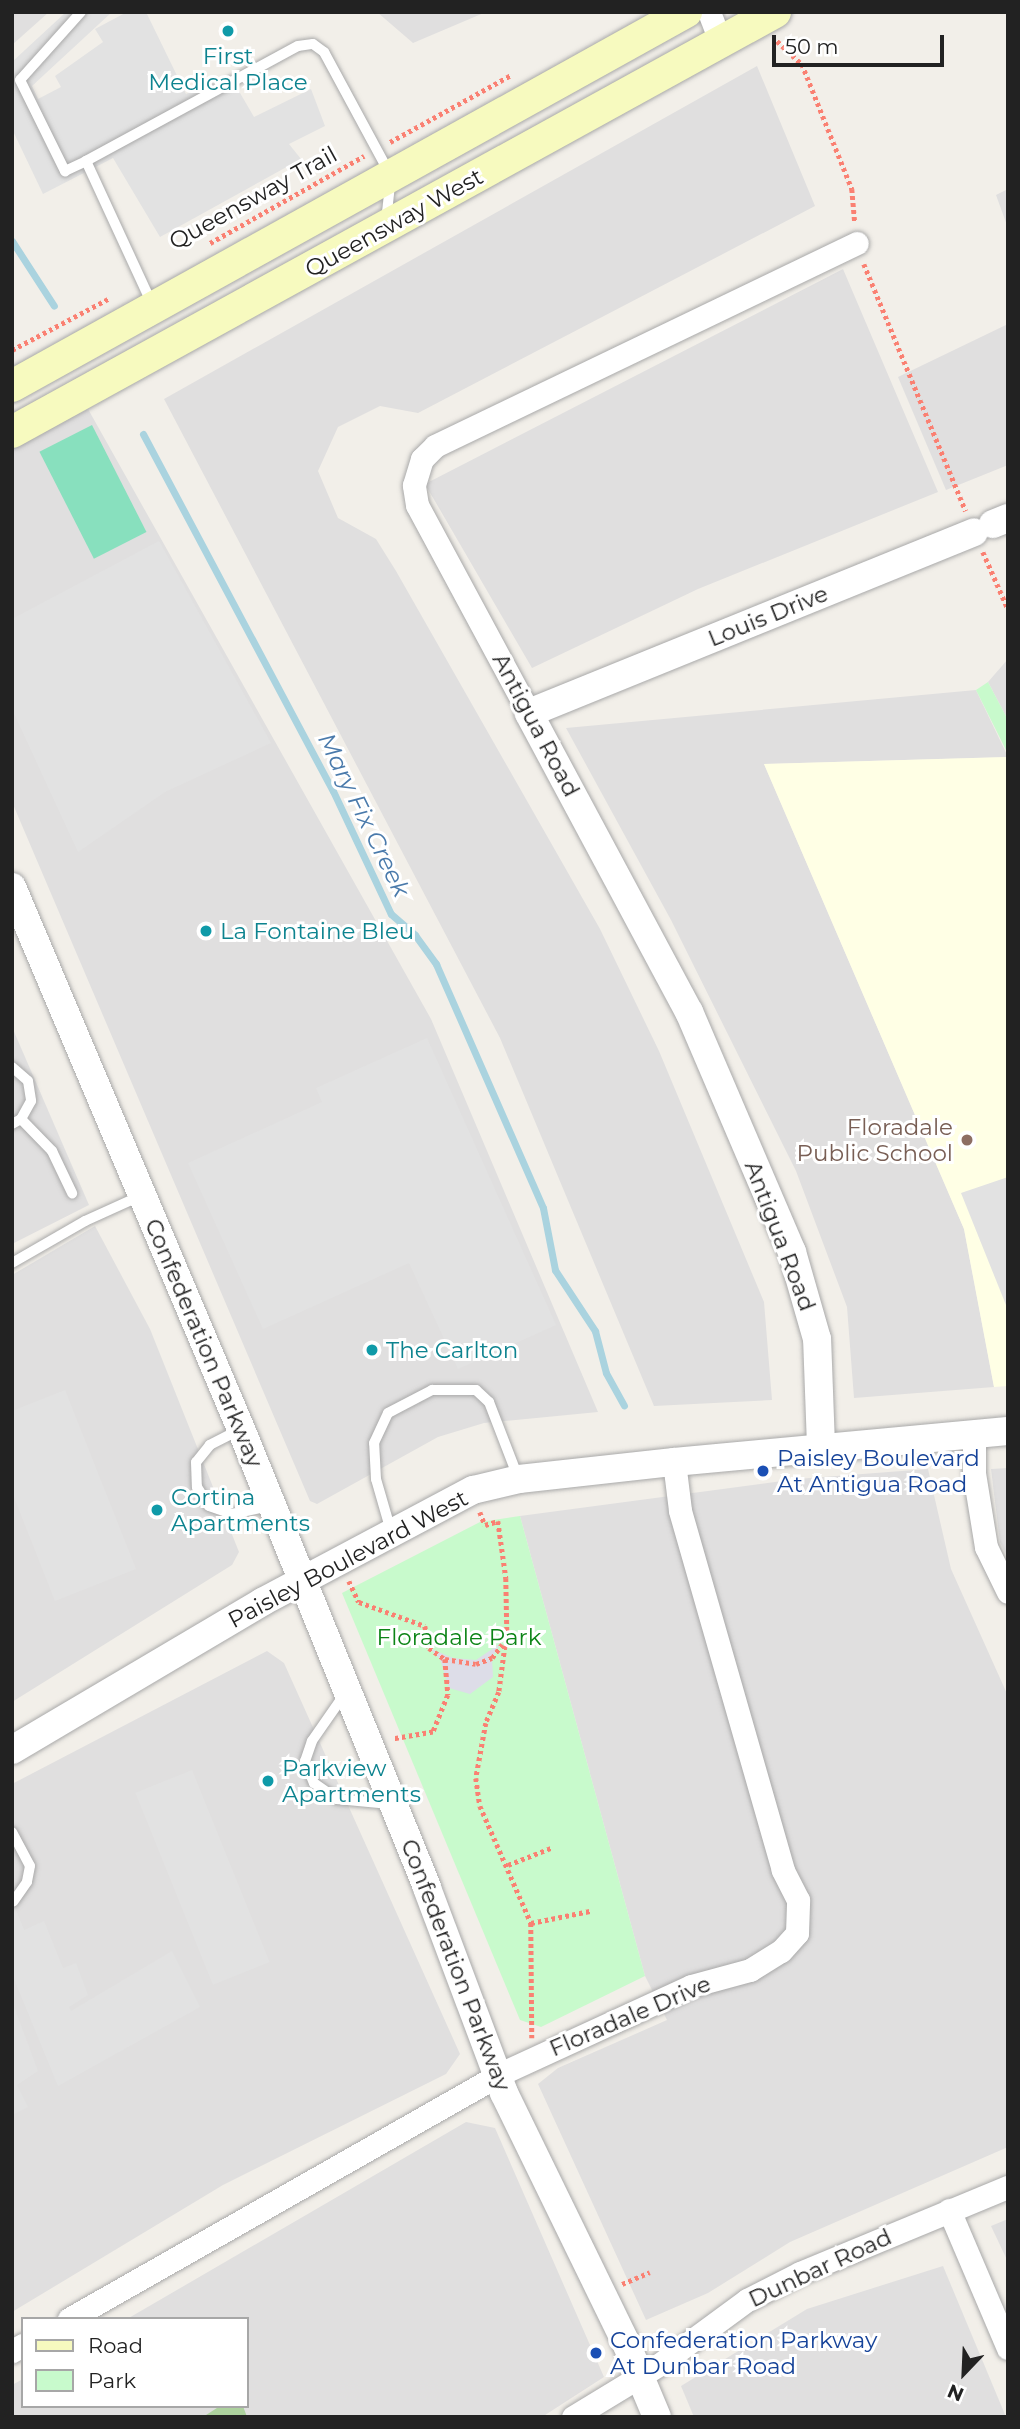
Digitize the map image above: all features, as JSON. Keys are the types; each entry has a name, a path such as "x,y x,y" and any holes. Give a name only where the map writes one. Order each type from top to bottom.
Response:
{"main road":[{"name":"Queensway West","path":"12,386 686,12"},
{"name":"Queensway West","path":"12,432 385,229 715,26 773,25"}],"street":[{"name":"Antigua Road","path":"821,1446 817,1339 792,1252 689,1012 417,505 414,485 422,459 435,446 857,243"},
{"name":"Louis Drive","path":"528,713 992,525"},
{"name":"Confederation Parkway","path":"12,887 272,1505 500,2074 504,2094 657,2417"},
{"name":"Paisley Boulevard West","path":"12,1750 302,1582 473,1490 519,1479 821,1446 1008,1431"},
{"path":"974,1433 974,1473 986,1547 1008,1592"},
{"name":"Floradale Drive","path":"73,2317 500,2074 691,1986 750,1970 781,1951 797,1933 798,1900 783,1870 680,1510 674,1462"},
{"name":"Dunbar Road","path":"573,2417 639,2376 747,2300 949,2210 1008,2187"},
{"path":"949,2210 1008,2348"}],"lane":[{"path":"81,12 20,80 65,171 299,46 313,44 324,52 391,176 385,229"},
{"path":"86,162 154,309"},
{"path":"12,1068 21,1073 31,1091 17,1121 52,1151 72,1194"},
{"path":"12,1263 85,1221 142,1196"},
{"path":"392,1533 376,1479 374,1443 388,1413 432,1390 476,1390 489,1402 519,1479"},
{"path":"241,1429 210,1445 196,1462 197,1487 209,1506 232,1514 272,1505"},
{"path":"346,1691 329,1713 305,1761 314,1783 337,1800 393,1804"},
{"path":"12,1832 30,1866 27,1882 13,1902"}],"path":[{"path":"773,25 802,64 852,189 857,243 992,525 1008,608"},
{"name":"Queensway Trail","path":"204,246 367,155"},
{"path":"12,351 122,292"},
{"path":"473,1490 485,1525 498,1521 506,1578 499,1692 486,1723 476,1778 480,1806 531,1923 535,2006 530,2059"},
{"path":"343,1560 359,1602 425,1626 429,1648 445,1659 476,1664 492,1658 503,1643"},
{"path":"368,1742 433,1732 448,1695 445,1659"},
{"path":"508,1865 551,1848"},
{"path":"531,1923 590,1911"},
{"path":"618,2286 650,2272"}],"shaded area":[{"path":"12,12 49,12 12,45"},
{"path":"66,12 112,12 32,86 38,99 61,87 55,76 103,42 95,29 127,12 146,12 186,94 229,74 254,117 311,89 325,126 289,144 301,159 160,237 113,158 43,194 12,129 12,62"},
{"path":"377,12 486,12 413,43"},
{"path":"757,66 815,206 418,413 380,406 338,427 318,471 338,518 376,539 396,571 600,929 659,1051 764,1302 772,1400 654,1406 500,1038 164,399"},
{"path":"1008,189 1008,228 996,195"},
{"path":"843,269 938,492 698,589 532,668 425,484"},
{"path":"1008,324 1008,465 946,490 898,377"},
{"path":"88,409 431,1019 598,1412 484,1423 438,1437 317,1504 310,1501 12,802 12,448"},
{"path":"159,541 271,743 165,792 78,852 12,709 12,619"},
{"path":"1008,659 1008,720 988,682"},
{"path":"976,690 1008,757 764,764 964,1229 994,1387 854,1398 847,1307 796,1171 671,920 566,728"},
{"name":"Floradale Public School","path":"1008,757 1008,1386 994,1387 964,1229 764,764"},
{"path":"12,1027 89,1205 12,1244"},
{"path":"427,1038 556,1325 458,1369 409,1263 263,1329 188,1163 322,1102 316,1088"},
{"path":"1008,1177 1008,1310 961,1193"},
{"path":"95,1226 150,1329 239,1552 232,1565 12,1702 12,1275"},
{"path":"65,1390 136,1569 55,1601 12,1492 12,1411"},
{"path":"1008,1468 1008,1558 1000,1542 991,1469"},
{"path":"928,1469 951,1569 1008,1696 1008,2147 790,2242 708,2293 646,2320 538,2084 558,2068 667,2020 645,1976 520,1516 797,1479"},
{"path":"501,1643 492,1658 493,1677 470,1694 449,1688 440,1659 429,1648 453,1658 476,1660"},
{"path":"267,1651 284,1663 460,2054 446,2074 223,2185 12,2312 12,1784"},
{"path":"192,1770 270,1962 213,1985 135,1793"},
{"path":"12,1900 24,1930 44,1921 63,1968 76,1963 88,1995 69,2007 71,2011 172,1951 200,2007 58,2086 12,1974"},
{"path":"12,2001 38,2071 17,2085 28,2107 12,2115"},
{"path":"466,2122 495,2128 604,2377 542,2417 12,2417 12,2385 21,2380 21,2408 248,2408 248,2317 130,2317"},
{"path":"1008,2219 1008,2262 991,2226"},
{"path":"943,2266 1006,2417 694,2417 681,2386 807,2309"}],"green space":[{"path":"92,425 146,532 94,559 39,452"},
{"path":"988,682 1008,720 1008,754 976,690"},
{"name":"Floradale Park","path":"520,1516 645,1976 541,2027 520,2020 342,1593 480,1522"},
{"path":"217,2408 244,2408 247,2417 203,2417"}],"waterway":[{"name":"Mary Fix Creek","path":"12,241 54,306"},
{"name":"Mary Fix Creek","path":"143,434 333,791 391,914 415,935 436,964 543,1208 555,1270 595,1331 606,1373 624,1405"}],"place":[{"name":"First Medical Place","path":"228,31"},
{"name":"La Fontaine Bleu","path":"206,931"},
{"name":"Floradale Public School","path":"967,1140"},
{"name":"The Carlton","path":"372,1350"},
{"name":"Paisley Boulevard At Antigua Road","path":"763,1471"},
{"name":"Cortina Apartments","path":"157,1510"},
{"name":"Parkview Apartments","path":"268,1781"},
{"name":"Confederation Parkway At Dunbar Road","path":"596,2353"}]}
